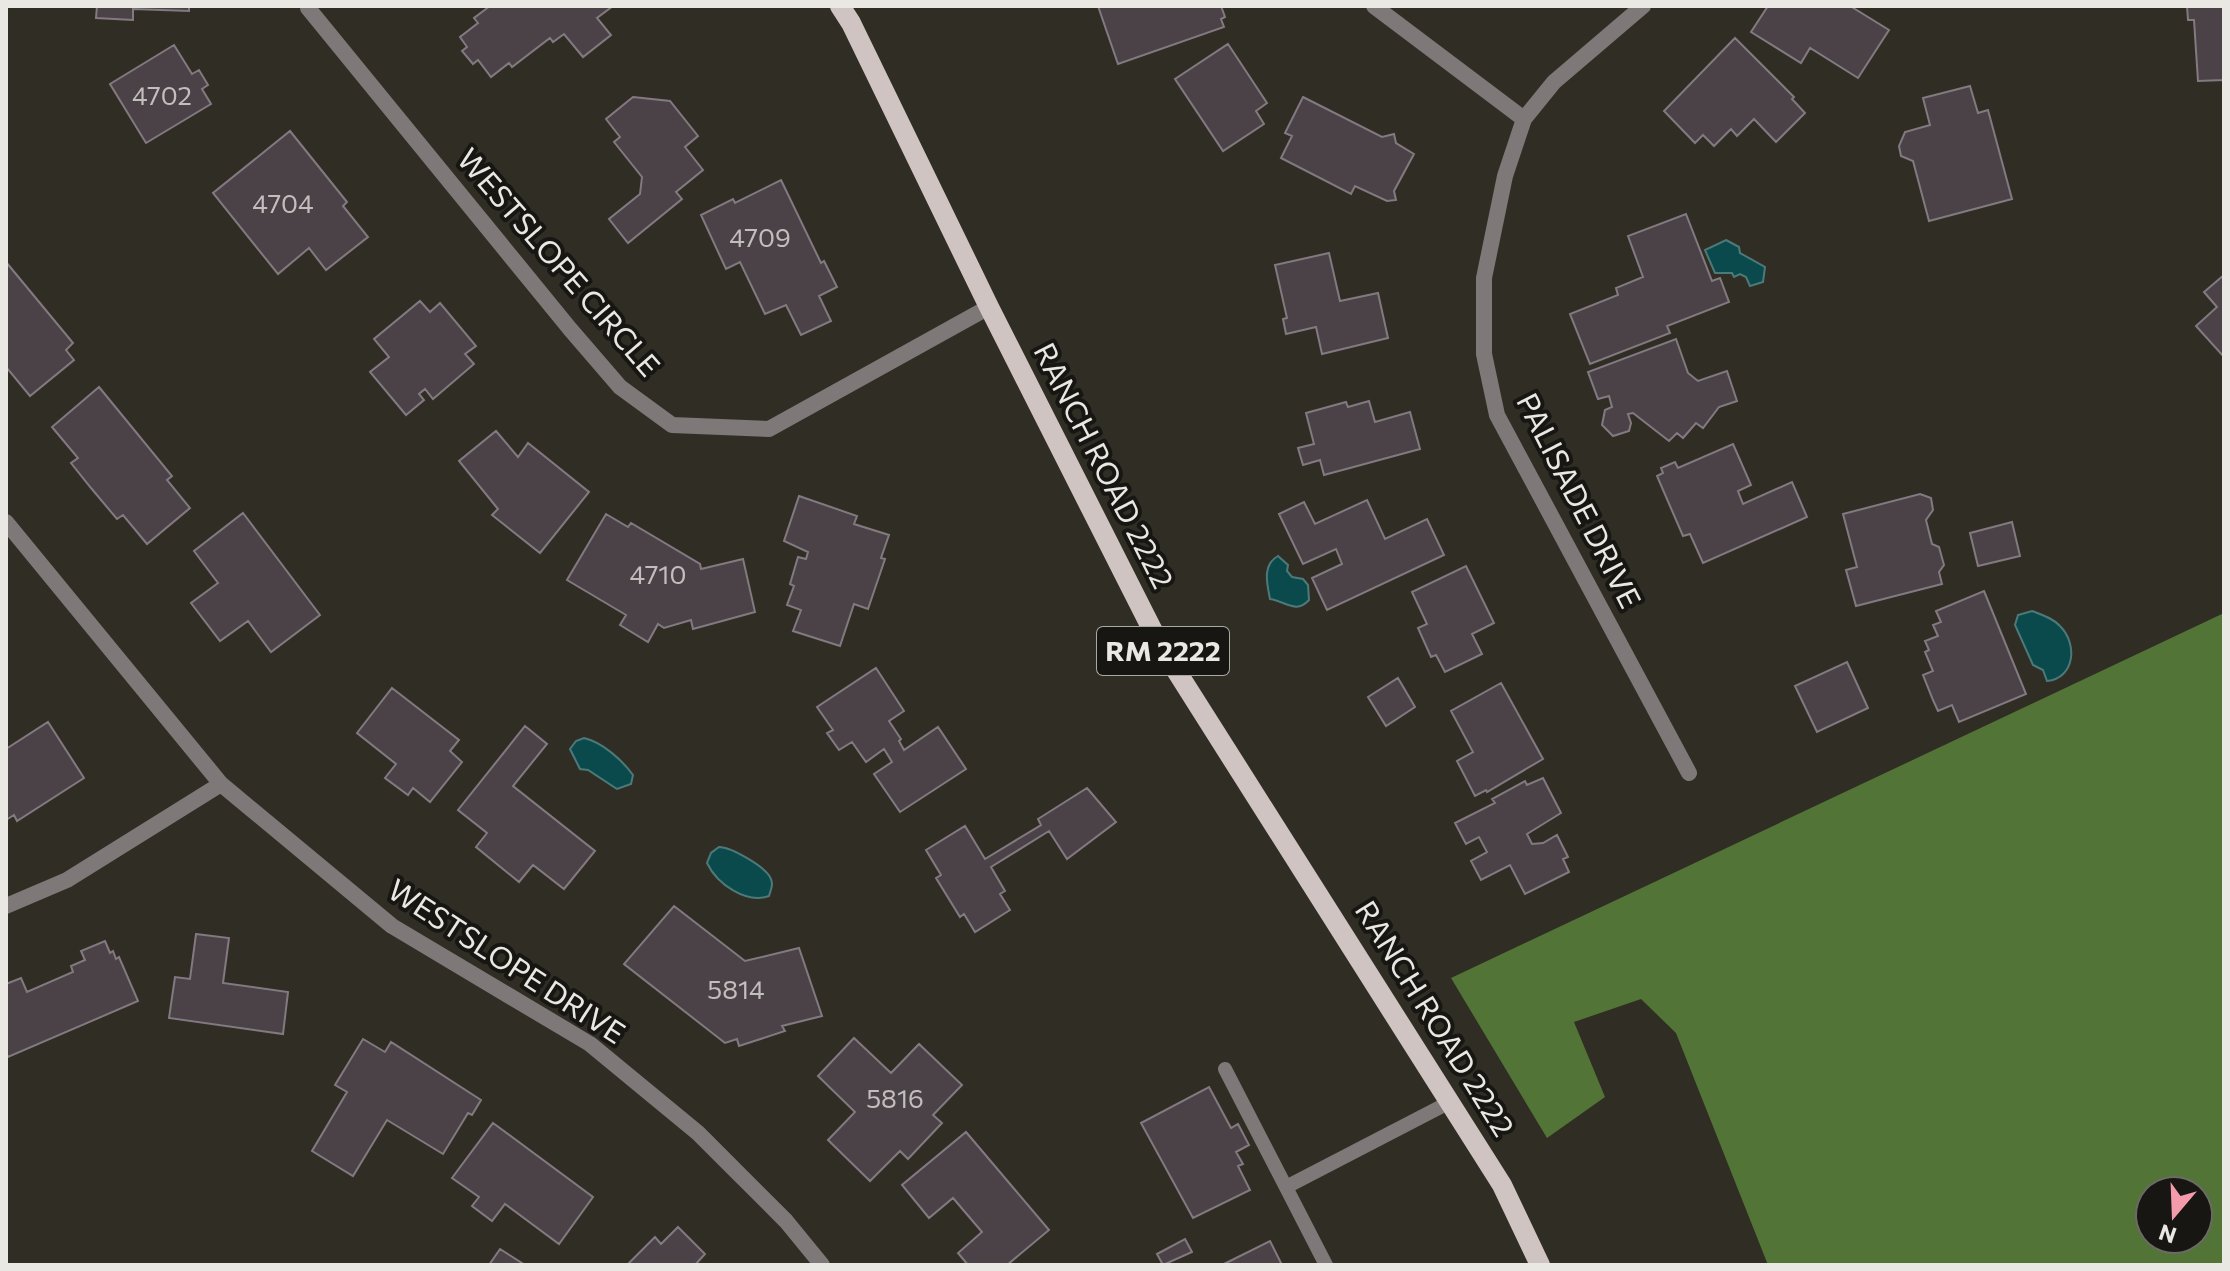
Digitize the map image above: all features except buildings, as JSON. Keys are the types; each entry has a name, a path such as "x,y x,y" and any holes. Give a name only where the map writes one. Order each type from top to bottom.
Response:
{"main road":[{"name":"RANCH ROAD 2222","path":"840,6 1160,645 1502,1185 1540,1265"}],"street":[{"path":"1374,6 1524,119"},
{"name":"PALISADE DRIVE","path":"1643,6 1554,82 1524,119 1505,176 1484,278 1484,354 1497,415 1689,773"},
{"name":"WESTSLOPE CIRCLE","path":"308,8 620,387 672,425 769,429 989,307"},
{"name":"WESTSLOPE DRIVE","path":"6,522 221,784 392,926 590,1044 698,1133 786,1221 822,1265"},
{"path":"6,906 67,880 221,784"}],"lane":[{"path":"1225,1069 1288,1186 1326,1265"},
{"path":"1288,1186 1450,1102"}],"green space":[{"path":"2224,613 2224,1265 1768,1265 1676,1033 1641,999 1574,1022 1605,1097 1547,1138 1451,978"}],"water":[{"path":"1726,240 1739,247 1740,253 1765,267 1763,282 1750,286 1746,277 1740,274 1734,277 1732,273 1715,273 1705,250"},
{"path":"1278,556 1288,565 1287,571 1292,577 1303,579 1308,585 1309,600 1300,606 1270,599 1268,570"},
{"path":"2032,611 2057,623 2070,642 2068,667 2056,679 2047,681 2043,670 2033,665 2015,625 2018,615"},
{"path":"584,738 605,748 623,763 633,775 631,784 617,789 588,770 580,769 570,749 576,741"},
{"path":"719,847 739,854 767,873 772,882 769,896 742,895 725,885 707,863 711,853"}]}
